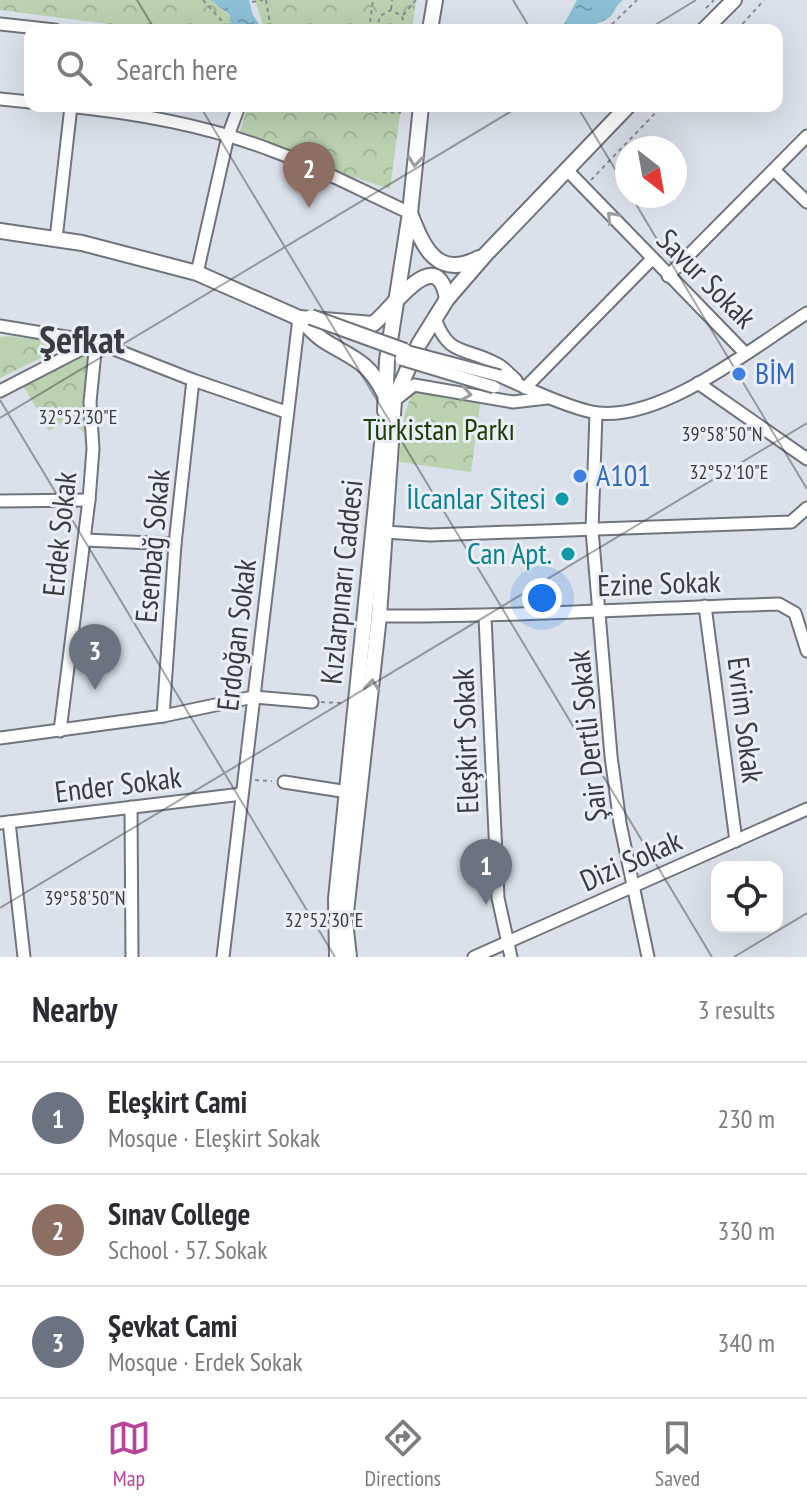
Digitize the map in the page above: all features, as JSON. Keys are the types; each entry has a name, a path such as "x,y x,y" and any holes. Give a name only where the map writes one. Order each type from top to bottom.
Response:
{"main road":[{"path":"431,24 435,0"},
{"path":"709,24 728,2"},
{"name":"Kızlarpınarı Caddesi","path":"349,957 345,921 379,616 385,532 390,399 387,360 428,112"},
{"name":"Kızlarpınarı Caddesi","path":"337,957 336,899 390,399 447,299 622,112"},
{"path":"410,213 420,239 431,255 442,263 464,265 485,255"},
{"path":"0,231 82,243 197,273 306,320 403,355"},
{"path":"306,320 373,324 385,316 419,279 429,276 439,279 444,285 447,299"},
{"path":"306,320 321,338 363,362 377,377 390,399"}],"street":[{"path":"0,24 24,27"},
{"path":"0,99 24,101"},
{"path":"56,239 69,112"},
{"path":"120,112 198,127 276,151 410,213"},
{"path":"197,273 228,136 237,112"},
{"path":"668,276 807,136"},
{"name":"Savur Sokak","path":"566,169 745,353"},
{"path":"774,170 807,202"},
{"path":"525,388 652,259"},
{"path":"403,355 525,388 596,413 632,413 665,401 698,383 807,313"},
{"path":"435,318 446,341 460,351 496,363 525,388"},
{"name":"Erdoğan Sokak","path":"223,957 246,779 286,412 306,320"},
{"path":"0,326 96,342 286,412"},
{"path":"0,391 96,342"},
{"name":"Erdek Sokak","path":"60,731 89,500 93,449 90,402 96,342"},
{"name":"Esenbağ Sokak","path":"163,716 175,544 193,380"},
{"path":"698,383 807,459"},
{"path":"390,399 414,385 513,402 553,398"},
{"name":"Şair Dertli Sokak","path":"596,413 592,530 613,770 620,823 648,957"},
{"path":"0,501 89,500"},
{"path":"385,532 430,535 791,522 807,508"},
{"path":"85,540 175,544"},
{"name":"Ezine Sokak","path":"379,616 485,617 779,604 795,613 807,651"},
{"name":"Evrim Sokak","path":"705,606 736,841"},
{"name":"Eleşkirt Sokak","path":"485,617 498,898 511,957"},
{"path":"0,738 163,716 253,697 312,702"},
{"path":"284,782 348,792"},
{"name":"Ender Sokak","path":"4,823 242,794"},
{"path":"131,807 132,957"},
{"name":"Dizi Sokak","path":"474,957 807,809"},
{"path":"4,823 24,957"}],"path":[{"path":"203,0 225,24"},
{"path":"252,2 264,0 270,24"},
{"path":"370,24 373,0"},
{"path":"391,10 392,0"},
{"path":"402,16 416,0"},
{"path":"612,24 637,0"},
{"path":"742,24 764,0"},
{"path":"706,8 728,2"},
{"path":"391,10 402,16 404,24"},
{"path":"378,24 380,16 391,10"},
{"path":"376,112 401,113"},
{"path":"584,187 656,112"},
{"path":"312,702 356,704"},
{"path":"246,779 284,782"}],"green space":[{"path":"0,0 210,0 230,16 232,24 108,24 0,10"},
{"path":"255,0 416,0 413,24 263,24"},
{"path":"246,112 400,112 390,189 326,168 240,131"},
{"path":"0,337 71,343 0,378"},
{"path":"83,355 90,355 84,402 85,433 67,419 49,431 24,387"},
{"name":"Türkistan Parkı","path":"422,380 482,390 471,472 399,462 407,408"}],"water":[{"path":"210,0 249,0 259,24 232,24 230,15"},
{"path":"577,0 623,0 611,16 596,24 564,24"}],"place":[{"name":"Sınav College","path":"309,208"},
{"name":"BİM","path":"739,374"},
{"name":"A101","path":"580,476"},
{"name":"İlcanlar Sitesi","path":"562,499"},
{"name":"Can Apt.","path":"568,554"},
{"name":"Şevkat Cami","path":"95,690"},
{"name":"Eleşkirt Cami","path":"486,905"}],"district":[{"name":"Şefkat","path":"82,340"}]}
